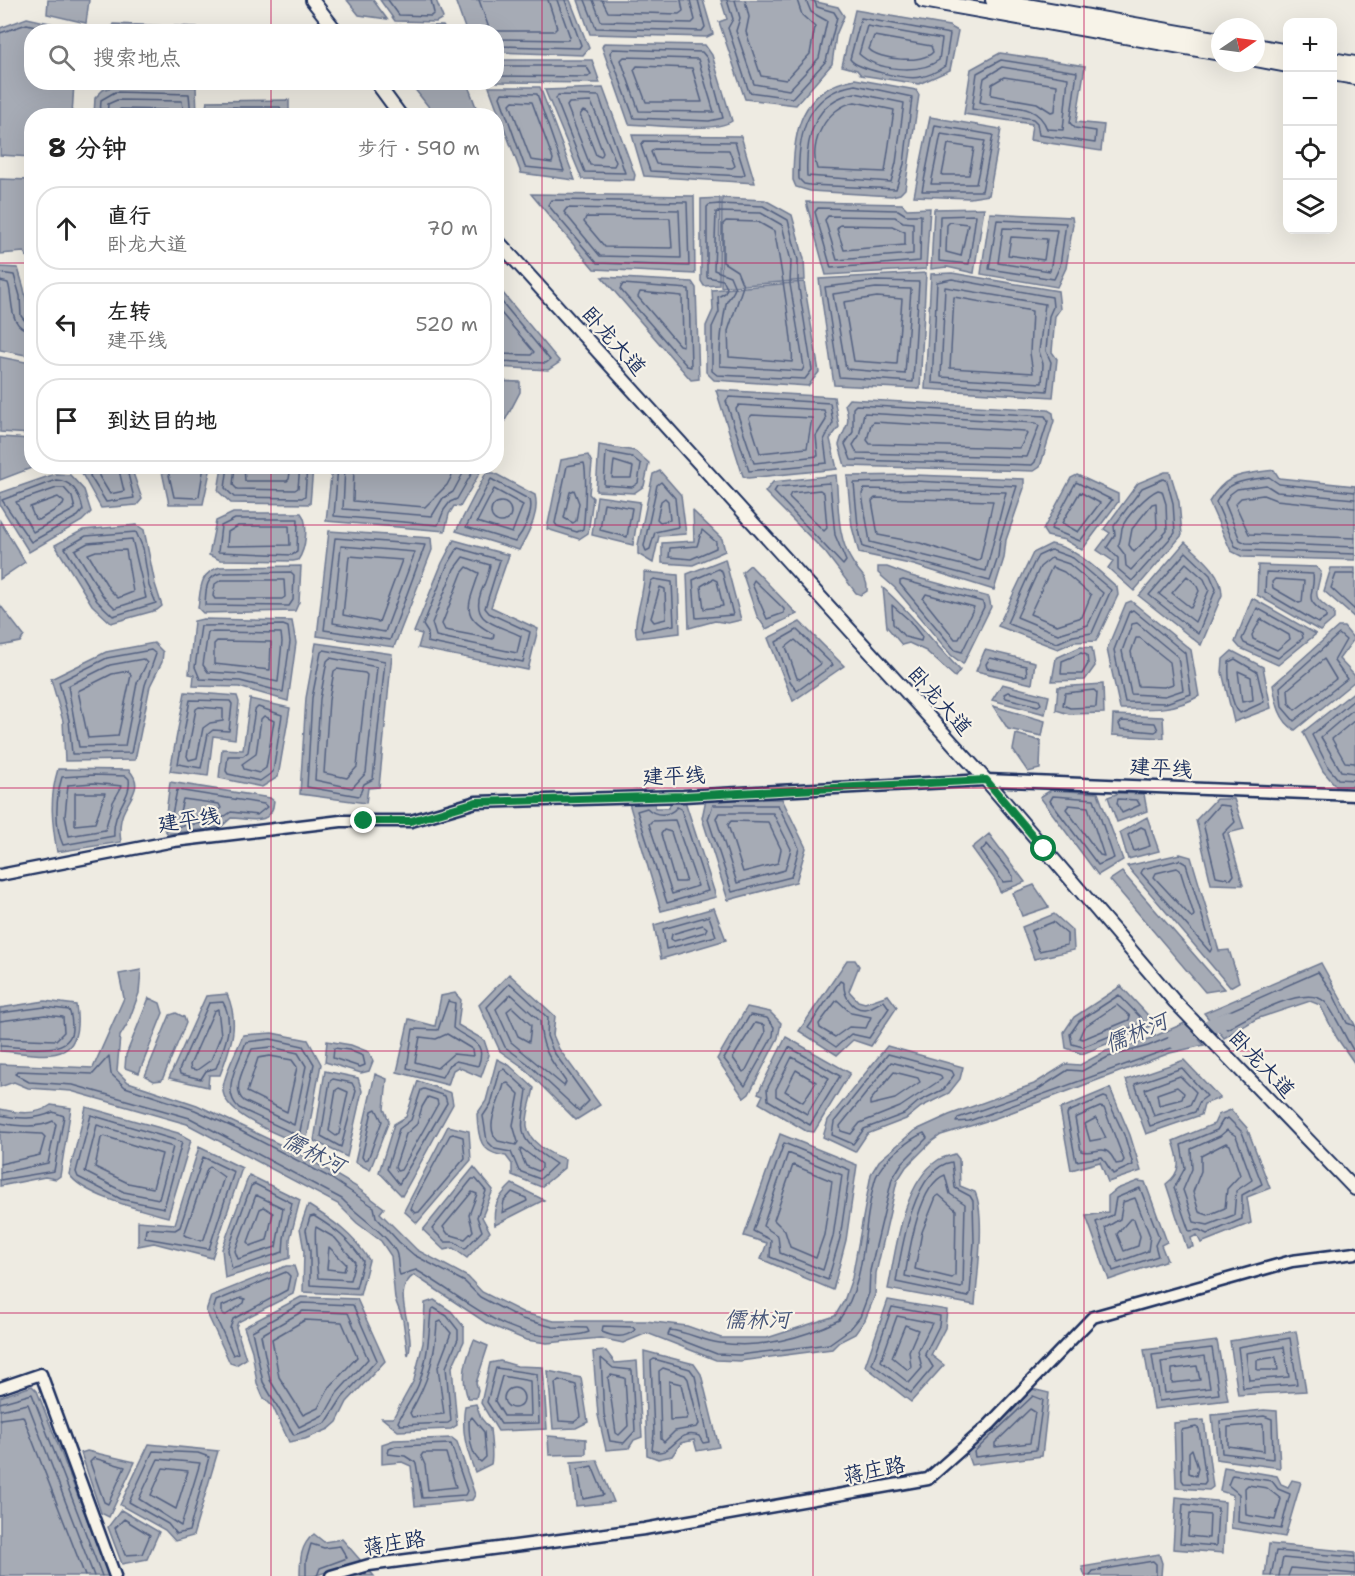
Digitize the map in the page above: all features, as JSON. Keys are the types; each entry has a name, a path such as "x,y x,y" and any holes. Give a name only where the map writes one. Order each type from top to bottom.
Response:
{"main road":[{"path":"312,0 331,24"},
{"path":"923,0 1211,51"},
{"path":"993,0 1211,38"},
{"path":"1265,48 1283,51"},
{"path":"1265,61 1283,64"},
{"path":"1337,61 1355,64"},
{"path":"1337,74 1355,77"},
{"path":"382,90 395,108"},
{"name":"卧龙大道","path":"504,248 986,780 1181,1008 1355,1189"}],"street":[{"name":"建平线","path":"0,875 174,841 341,821 411,821 476,802 683,796 986,780 1355,795"},
{"name":"蒋庄路","path":"331,1576 369,1564 644,1529 928,1479 990,1424 1093,1317 1292,1261 1355,1253"},
{"path":"0,1388 40,1374 115,1576"}],"water":[{"path":"48,0 89,0 86,23 47,14"},
{"path":"347,0 373,0 387,19 359,15"},
{"path":"380,0 436,0 443,18 436,22 395,21"},
{"path":"455,0 570,0 589,48 583,55 504,52 504,24 464,24"},
{"path":"578,0 703,0 713,34 707,37 590,34"},
{"path":"721,0 808,0 838,7 844,16 836,35 832,64 796,105 745,99 719,22 727,19"},
{"path":"855,10 949,26 958,31 950,70 919,84 861,75 857,70 842,66"},
{"path":"27,18 54,24 24,24 24,90 74,90 72,108 24,108 24,157 0,155 0,28"},
{"path":"604,43 705,45 712,55 732,121 712,127 629,124 602,47"},
{"path":"1000,53 1085,66 1076,122 1104,125 1101,151 1030,140 1032,124 964,114 971,69"},
{"path":"504,60 592,60 600,83 504,82"},
{"path":"855,79 916,90 919,95 905,189 900,194 892,196 810,191 796,187 793,180 795,145 803,115 811,102 822,92 837,84"},
{"path":"504,87 540,87 575,180 521,173 504,127 504,108 497,108 490,90 504,90"},
{"path":"603,88 635,175 634,180 582,179 545,90"},
{"path":"103,90 196,90 197,108 94,108 95,98"},
{"path":"415,90 470,90 476,108 430,108"},
{"path":"289,100 289,108 206,108 207,101"},
{"path":"930,117 1001,129 989,195 970,198 914,196"},
{"path":"632,135 741,136 755,183 644,176"},
{"path":"0,179 24,180 24,252 0,254"},
{"path":"531,194 694,196 695,274 594,269"},
{"path":"720,198 719,285 704,286 701,281 701,199"},
{"path":"722,198 765,200 792,215 804,259 805,280 721,287"},
{"path":"806,202 902,204 907,209 930,208 926,269 826,275"},
{"path":"984,208 974,273 947,267 931,269 934,209"},
{"path":"990,213 1072,217 1073,224 1066,268 1057,287 981,274"},
{"path":"0,267 18,268 24,290 24,355 0,350"},
{"path":"926,273 920,389 834,385 819,279"},
{"path":"952,273 1058,291 1060,309 1055,316 1052,352 1057,359 1053,397 925,389 931,274"},
{"path":"602,277 692,282 696,288 699,379 691,380"},
{"path":"804,282 819,372 808,386 714,380 706,372 706,326 713,310 712,290"},
{"path":"504,294 560,362 548,370 504,367"},
{"path":"0,357 24,362 24,434 0,432"},
{"path":"504,381 520,382 520,392 504,423"},
{"path":"716,390 834,397 839,427 830,439 837,469 748,478 743,476"},
{"path":"849,399 1048,410 1053,413 1054,421 1040,467 1034,471 845,466 839,445 847,423 845,404"},
{"path":"0,437 24,439 24,471 0,480"},
{"path":"599,445 635,451 649,463 644,486 634,493 596,491"},
{"path":"588,455 592,463 589,494 593,498 588,533 579,539 547,529 561,460"},
{"path":"1274,470 1279,478 1355,486 1355,560 1243,557 1231,551 1209,502 1222,485 1229,480 1244,474"},
{"path":"660,471 681,495 686,534 659,536 653,563 638,554 638,545 653,474"},
{"path":"1170,472 1179,502 1182,535 1134,591 1108,568 1113,561 1097,550 1110,533 1104,529 1138,483"},
{"path":"55,474 70,475 84,490 91,512 82,521 29,552 0,505 0,493"},
{"path":"82,474 133,474 142,499 137,505 101,508"},
{"path":"163,474 209,474 203,504 169,504"},
{"path":"221,474 312,474 310,504 231,503 218,491"},
{"path":"331,474 479,474 460,507 454,506 449,514 445,531 326,521"},
{"path":"485,474 496,474 535,495 535,516 519,550 456,531"},
{"path":"836,475 839,520 844,542 853,563 866,582 867,591 861,595 856,593 825,552 765,492 773,482"},
{"path":"914,475 1024,479 1024,488 1006,540 1004,558 994,590 914,565 859,553 852,527 847,476"},
{"path":"1077,475 1118,494 1118,502 1082,550 1065,540 1047,536 1043,530 1071,478"},
{"path":"597,496 640,502 633,545 592,535"},
{"path":"693,511 722,539 725,551 693,565 662,563 662,543 694,541"},
{"path":"233,513 301,513 306,536 298,560 220,560 209,555 216,521"},
{"path":"0,521 25,562 0,579"},
{"path":"137,525 144,530 162,606 157,610 111,623 92,605 55,545 83,530"},
{"path":"329,531 431,538 432,550 394,647 317,636"},
{"path":"454,540 509,555 491,607 538,629 528,670 418,648 422,634 414,632 442,563"},
{"path":"1185,542 1210,565 1221,587 1222,595 1201,645 1139,596"},
{"path":"1051,544 1078,555 1117,587 1118,595 1096,641 1074,642 1058,649 998,626 1033,553"},
{"path":"725,559 741,620 728,623 715,621 689,628 687,574"},
{"path":"750,565 797,614 766,629 757,616 742,572"},
{"path":"1258,565 1316,567 1321,572 1318,599 1334,612 1334,619 1320,631 1257,595"},
{"path":"301,566 299,602 295,611 203,613 198,608 202,582 208,573 220,567"},
{"path":"878,567 887,567 911,576 989,597 991,607 963,664 951,655 895,588 878,573"},
{"path":"1331,568 1355,568 1355,618 1324,591"},
{"path":"644,572 678,575 680,633 637,638 636,623"},
{"path":"883,588 960,670 955,677 926,651 909,643 902,645 887,627"},
{"path":"1252,598 1316,634 1278,665 1240,648 1235,642"},
{"path":"1131,601 1191,650 1199,696 1171,707 1120,709 1107,649 1126,603"},
{"path":"0,605 24,636 20,642 0,646"},
{"path":"203,619 292,621 296,643 288,701 239,687 193,686 194,675 189,674 194,621"},
{"path":"800,622 844,666 793,701 768,638"},
{"path":"1338,627 1344,627 1354,639 1339,659 1355,676 1355,681 1295,730 1285,722 1282,716 1273,685"},
{"path":"154,643 163,652 162,662 150,686 135,760 65,761 63,721 51,679 106,652"},
{"path":"316,643 392,654 379,787 368,788 366,803 300,794 306,698"},
{"path":"1080,647 1092,648 1095,666 1085,680 1052,681 1056,658"},
{"path":"985,650 1035,662 1032,684 976,671"},
{"path":"1232,651 1263,667 1271,708 1234,722 1222,672 1223,659"},
{"path":"1002,684 1049,696 1045,714 992,700"},
{"path":"1103,684 1104,713 1069,714 1056,710 1058,687"},
{"path":"1355,691 1355,786 1336,786 1323,771 1303,732"},
{"path":"185,692 237,696 239,702 235,739 213,736 208,776 170,771"},
{"path":"250,699 290,708 278,777 262,787 219,778 222,749 243,750"},
{"path":"993,706 1045,721 1042,736 1008,729"},
{"path":"1113,715 1163,717 1164,738 1112,735"},
{"path":"1016,734 1041,741 1040,769 1028,772 1013,750"},
{"path":"58,769 129,770 136,785 122,817 121,842 57,852 52,810 53,790"},
{"path":"170,782 270,798 274,801 269,815 258,820 231,818 221,827 168,834 164,829"},
{"path":"1051,790 1098,793 1123,860 1098,875 1040,797"},
{"path":"1119,793 1144,794 1147,811 1117,822 1108,797"},
{"path":"706,799 782,799 806,848 796,882 728,900 702,818"},
{"path":"1216,799 1234,799 1244,829 1228,833 1243,885 1211,884 1196,820"},
{"path":"655,801 655,808 669,808 671,801 685,801 716,897 661,911 629,803"},
{"path":"1147,817 1159,851 1128,859 1120,832"},
{"path":"989,834 1025,882 1000,892 996,881 972,848"},
{"path":"1180,854 1191,857 1219,951 1229,950 1239,982 1230,987 1127,866"},
{"path":"1122,872 1224,989 1205,992 1110,880"},
{"path":"1034,885 1049,907 1022,916 1013,893"},
{"path":"714,908 726,940 661,959 654,925"},
{"path":"1054,914 1073,931 1074,950 1034,959 1022,927"},
{"path":"847,960 855,960 859,966 849,991 858,1001 865,1003 888,995 897,1007 871,1046 853,1040 837,1055 799,1031"},
{"path":"1321,963 1355,1025 1355,1064 1337,1038 1320,1005 1310,1001 1256,1019 1224,1038 1204,1013"},
{"path":"141,970 139,993 128,1023 120,1036 117,1071 128,1082 197,1105 302,1155 355,1186 384,1208 380,1213 417,1250 468,1277 482,1292 524,1313 554,1321 646,1321 687,1326 721,1338 767,1338 835,1316 844,1301 852,1278 871,1174 879,1161 914,1131 949,1115 1034,1084 1066,1064 1080,1065 1106,1051 1146,1040 1185,1023 1204,1045 1170,1053 996,1118 941,1135 931,1142 906,1167 897,1181 876,1273 875,1295 865,1320 855,1334 839,1342 832,1349 740,1361 716,1360 647,1333 623,1343 600,1338 547,1343 526,1340 488,1324 414,1275 407,1282 403,1301 410,1335 408,1356 403,1320 395,1299 391,1256 381,1241 357,1223 338,1204 187,1124 71,1091 28,1088 14,1082 0,1087 0,1064 93,1068 124,998 119,974"},
{"path":"509,974 555,1016 553,1035 559,1049 600,1105 576,1120 523,1067 500,1051 479,1005"},
{"path":"1121,986 1156,1024 1082,1054 1066,1048 1064,1032 1074,1017"},
{"path":"455,993 461,1000 458,1025 484,1040 489,1055 481,1077 458,1067 453,1070 448,1085 397,1072 409,1019 435,1026 441,996"},
{"path":"227,994 233,1015 233,1035 220,1075 209,1075 208,1087 169,1078 206,996"},
{"path":"149,998 160,1003 163,1013 139,1073 125,1068 126,1055"},
{"path":"45,1001 76,1005 77,1025 74,1039 68,1048 58,1053 46,1054 0,1051 0,1008"},
{"path":"747,1007 770,1012 781,1023 778,1038 749,1094 744,1098 717,1059"},
{"path":"176,1013 184,1017 186,1023 162,1080 154,1081 145,1076 170,1015"},
{"path":"272,1033 308,1040 321,1064 307,1138 302,1145 254,1123 232,1107 225,1098 224,1081 243,1035"},
{"path":"786,1037 850,1073 814,1132 806,1131 759,1103 763,1095 758,1093"},
{"path":"327,1041 351,1045 369,1052 373,1061 369,1071 361,1073 325,1062"},
{"path":"887,1046 963,1067 960,1079 949,1093 921,1107 906,1119 867,1134 855,1152 823,1137 828,1120"},
{"path":"497,1059 509,1065 534,1088 527,1121 531,1137 547,1151 565,1159 564,1168 541,1187 512,1175 512,1164 506,1156 491,1152 482,1143 478,1131 477,1114 486,1101"},
{"path":"1184,1060 1220,1098 1204,1104 1201,1115 1146,1134 1126,1080"},
{"path":"325,1071 358,1078 362,1091 347,1157 314,1141"},
{"path":"375,1074 387,1079 384,1109 389,1121 370,1170 355,1162"},
{"path":"418,1081 451,1093 453,1104 402,1196 379,1172 394,1124 406,1117"},
{"path":"1110,1088 1130,1135 1141,1171 1108,1182 1100,1162 1071,1170 1060,1109"},
{"path":"51,1105 71,1108 60,1176 56,1179 45,1177 0,1186 0,1109 33,1112"},
{"path":"86,1107 178,1133 191,1140 168,1217 100,1195 76,1182 69,1174"},
{"path":"1231,1110 1247,1128 1270,1188 1247,1197 1251,1223 1201,1243 1197,1235 1191,1238 1193,1247 1187,1248 1166,1184 1175,1175 1178,1164 1173,1141 1214,1124 1218,1115"},
{"path":"448,1126 469,1131 471,1160 417,1223 404,1211"},
{"path":"780,1134 857,1165 846,1240 833,1290 761,1259 767,1243 744,1236"},
{"path":"199,1147 242,1168 212,1258 154,1243 138,1246 138,1221 175,1224"},
{"path":"955,1154 959,1159 960,1186 975,1192 980,1216 975,1305 888,1289 902,1219 908,1201 926,1171 938,1160"},
{"path":"474,1167 493,1190 482,1217 490,1232 467,1258 453,1248 444,1250 423,1230"},
{"path":"249,1175 300,1200 290,1239 290,1258 225,1278 222,1249"},
{"path":"1138,1181 1145,1182 1167,1242 1161,1245 1167,1260 1109,1280 1086,1216 1108,1212 1108,1196 1117,1189"},
{"path":"512,1184 544,1200 495,1225 498,1202"},
{"path":"308,1205 349,1235 369,1260 360,1295 303,1292 304,1251 300,1228"},
{"path":"286,1266 294,1266 297,1275 293,1294 238,1322 236,1327 246,1359 236,1365 230,1363 206,1311 211,1296"},
{"path":"301,1297 357,1299 385,1361 347,1402 337,1422 329,1429 305,1439 289,1442 273,1407 263,1397 257,1383 252,1351 244,1327"},
{"path":"434,1300 451,1311 464,1327 464,1341 452,1367 457,1425 451,1429 398,1431 382,1418 393,1418 414,1380 423,1343 425,1303"},
{"path":"888,1300 947,1310 945,1328 931,1355 944,1365 911,1402 865,1366"},
{"path":"1296,1331 1306,1391 1238,1395 1230,1341"},
{"path":"474,1340 488,1346 476,1383 478,1390 476,1398 468,1398 464,1383 465,1368"},
{"path":"1217,1341 1228,1400 1154,1409 1144,1350"},
{"path":"606,1351 615,1363 637,1361 642,1437 634,1440 629,1448 606,1450 598,1415 593,1352"},
{"path":"644,1351 694,1364 701,1374 719,1447 697,1451 694,1440 681,1443 672,1456 658,1459 647,1455"},
{"path":"500,1361 517,1366 543,1367 547,1429 498,1431 481,1403 490,1363"},
{"path":"548,1371 581,1378 588,1422 576,1428 553,1429"},
{"path":"32,1386 37,1391 109,1576 0,1576 0,1397"},
{"path":"1032,1389 1049,1393 1042,1456 971,1465 966,1451"},
{"path":"476,1404 481,1418 490,1429 492,1457 491,1464 475,1472 467,1447 464,1423 465,1406"},
{"path":"1277,1411 1280,1468 1216,1459 1212,1415"},
{"path":"1204,1420 1213,1487 1209,1490 1176,1488 1174,1423"},
{"path":"548,1436 586,1439 586,1454 549,1455"},
{"path":"452,1438 457,1442 475,1495 472,1500 415,1506 411,1466 402,1462 382,1464 382,1444 394,1440"},
{"path":"149,1444 218,1451 193,1536 175,1541 165,1530 120,1505"},
{"path":"87,1451 135,1462 109,1517 101,1513 81,1453"},
{"path":"597,1460 614,1502 576,1506 571,1462"},
{"path":"1224,1467 1277,1476 1281,1484 1288,1487 1292,1480 1301,1482 1285,1537 1231,1528 1233,1495 1220,1491"},
{"path":"1176,1497 1225,1502 1223,1553 1173,1549"},
{"path":"121,1510 159,1532 147,1559 122,1564 108,1527"},
{"path":"314,1534 324,1542 342,1539 374,1576 356,1576 347,1565 314,1576 300,1576 303,1548"},
{"path":"1269,1544 1355,1552 1355,1576 1265,1576"},
{"path":"1159,1554 1162,1563 1161,1576 1085,1576 1082,1567"}],"waterway":[{"name":"儒林河","path":"1175,1041 1230,1018"}],"route":[{"path":"364,821 411,821 476,802 683,796 986,780 1044,849"}]}
